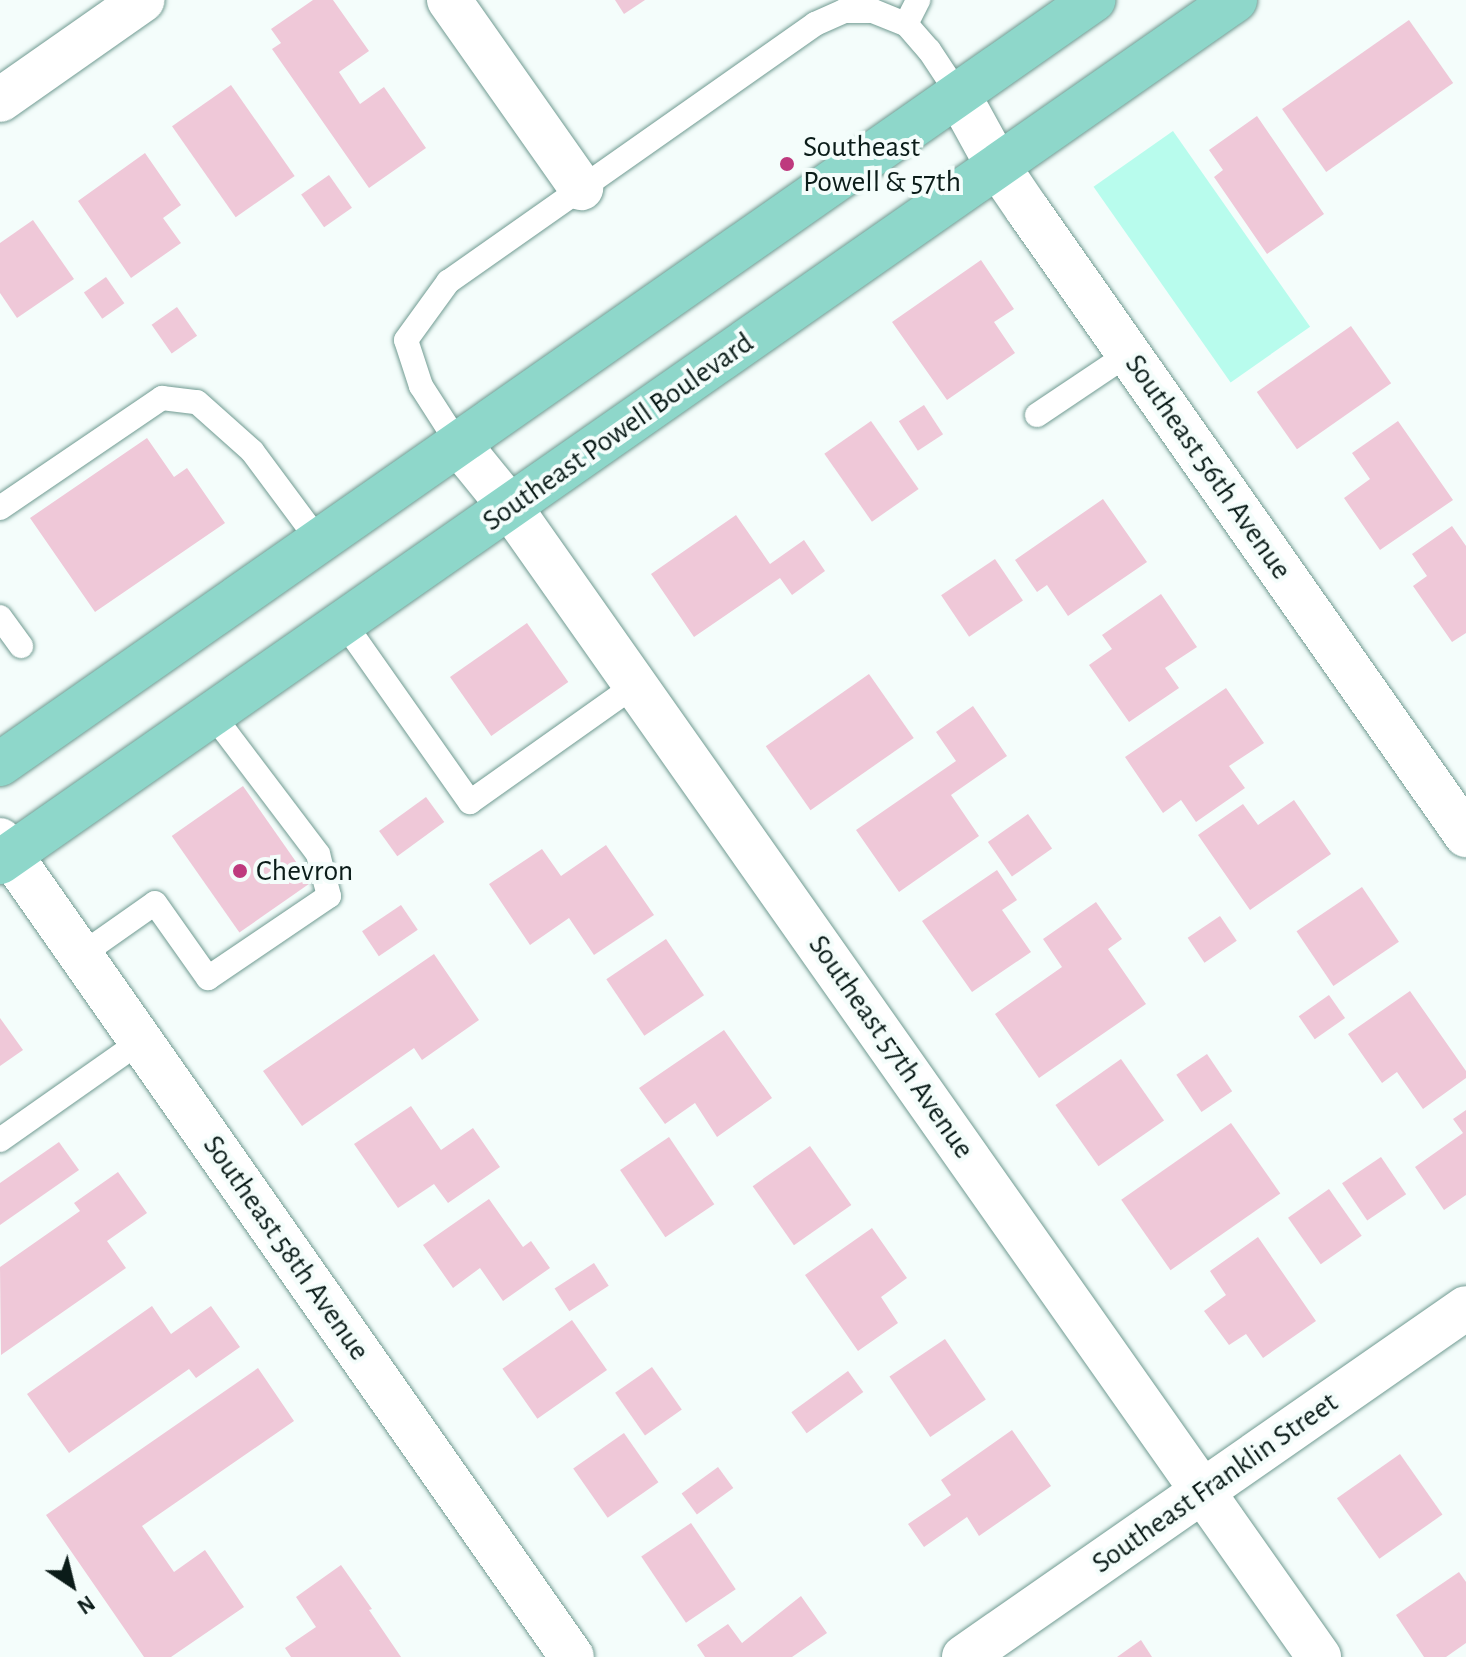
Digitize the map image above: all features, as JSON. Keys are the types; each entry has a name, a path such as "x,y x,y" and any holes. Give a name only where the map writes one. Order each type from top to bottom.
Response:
{"main road":[{"path":"0,764 1093,0"},
{"name":"Southeast Powell Boulevard","path":"4,852 344,623 1235,0"}],"street":[{"path":"0,100 143,0"},
{"path":"449,0 581,188"},
{"name":"Southeast 56th Avenue","path":"958,94 997,165 1466,835"},
{"name":"Southeast 57th Avenue","path":"457,442 510,507 1319,1657"},
{"name":"Southeast 58th Avenue","path":"4,852 81,955 572,1657"},
{"name":"Southeast Franklin Street","path":"964,1657 1466,1308"}],"lane":[{"path":"906,24 918,0"},
{"path":"457,442 421,386 406,340 424,311 448,282 815,24 844,11 873,11 906,24 929,50 958,94"},
{"path":"1037,415 1128,354"},
{"path":"0,508 162,398 197,402 252,451 318,540"},
{"path":"0,617 21,646"},
{"path":"344,623 470,802 635,685"},
{"path":"81,955 155,903 208,978 329,896 318,854 212,714"},
{"path":"0,1140 141,1041"}],"green space":[{"path":"1173,131 1310,327 1231,382 1094,187"}],"building":[{"path":"313,0 333,0 369,51 339,72 360,104 384,87 426,148 369,188 272,49 281,43 271,29"},
{"path":"615,0 645,0 624,14"},
{"path":"1409,20 1453,83 1326,172 1282,109"},
{"path":"231,85 295,176 236,217 172,126"},
{"path":"1257,116 1324,214 1267,254 1214,177 1223,170 1209,150"},
{"path":"145,153 181,205 163,218 181,243 131,278 78,201"},
{"path":"329,175 352,208 324,227 301,195"},
{"path":"33,220 74,279 17,318 0,293 0,243"},
{"path":"981,260 1014,309 994,322 1015,353 947,400 892,322"},
{"path":"106,277 124,303 102,319 84,292"},
{"path":"177,307 197,336 172,353 152,325"},
{"path":"1351,326 1391,383 1297,449 1257,392"},
{"path":"924,405 943,434 918,451 899,421"},
{"path":"871,421 919,489 872,522 824,454"},
{"path":"1398,421 1453,500 1380,550 1344,498 1370,479 1352,453"},
{"path":"147,438 174,477 187,468 225,523 95,612 30,518"},
{"path":"1103,499 1147,562 1068,616 1047,585 1037,592 1015,560"},
{"path":"736,515 770,564 804,540 825,571 792,595 780,578 694,637 651,574"},
{"path":"1452,526 1466,546 1466,633 1452,642 1413,586 1427,576 1412,554"},
{"path":"995,559 1023,600 969,637 941,595"},
{"path":"1161,594 1197,647 1165,668 1179,688 1129,722 1089,665 1112,649 1102,635"},
{"path":"527,623 568,682 491,736 450,677"},
{"path":"869,674 914,738 811,810 766,746"},
{"path":"1226,688 1264,743 1229,766 1245,788 1196,822 1181,800 1163,813 1125,757"},
{"path":"973,706 1007,756 951,795 979,836 899,892 856,830 956,761 936,732"},
{"path":"243,786 311,883 239,933 172,836"},
{"path":"426,797 444,822 397,856 379,831"},
{"path":"1294,800 1331,854 1250,910 1198,835 1243,804 1258,825"},
{"path":"1028,814 1052,848 1012,877 988,842"},
{"path":"606,845 654,915 594,955 569,918 530,945 489,884 542,849 561,876"},
{"path":"997,870 1017,900 1002,910 1031,952 972,992 922,921"},
{"path":"1362,887 1399,942 1333,986 1297,931"},
{"path":"1096,902 1122,939 1108,949 1146,1004 1039,1078 995,1014 1062,967 1043,939"},
{"path":"401,905 418,930 379,956 362,931"},
{"path":"1220,916 1237,941 1204,963 1188,938"},
{"path":"666,939 704,995 644,1036 606,979"},
{"path":"434,954 479,1020 422,1060 414,1048 302,1126 263,1071"},
{"path":"1410,991 1466,1071 1466,1078 1423,1109 1397,1072 1382,1083 1348,1034"},
{"path":"1329,995 1345,1018 1315,1039 1299,1016"},
{"path":"0,1018 23,1050 0,1066"},
{"path":"724,1030 772,1098 717,1137 695,1103 665,1124 639,1088"},
{"path":"1207,1054 1232,1091 1201,1112 1176,1075"},
{"path":"1121,1059 1164,1120 1098,1166 1055,1105"},
{"path":"411,1106 441,1150 473,1128 500,1167 448,1203 434,1184 398,1208 354,1144"},
{"path":"1466,1110 1466,1195 1444,1210 1415,1167 1463,1133 1453,1119"},
{"path":"1231,1123 1280,1193 1171,1270 1121,1200"},
{"path":"669,1137 714,1204 665,1237 620,1170"},
{"path":"59,1142 79,1170 0,1225 0,1183"},
{"path":"810,1146 851,1205 794,1245 753,1186"},
{"path":"1381,1157 1406,1194 1367,1221 1342,1183"},
{"path":"118,1172 147,1213 107,1241 126,1268 1,1355 0,1267 80,1211 74,1203"},
{"path":"1329,1189 1362,1236 1321,1264 1288,1218"},
{"path":"489,1199 523,1247 531,1241 550,1268 503,1301 480,1268 453,1288 423,1245"},
{"path":"872,1228 907,1278 881,1297 898,1323 858,1351 805,1275"},
{"path":"1258,1237 1316,1321 1263,1358 1246,1334 1229,1345 1204,1311 1226,1295 1210,1271"},
{"path":"594,1263 609,1286 569,1311 555,1289"},
{"path":"152,1306 171,1334 211,1306 240,1347 196,1378 189,1369 69,1453 27,1394"},
{"path":"572,1320 607,1370 537,1419 502,1369"},
{"path":"945,1339 986,1400 930,1437 889,1376"},
{"path":"652,1367 682,1410 645,1435 615,1393"},
{"path":"258,1368 294,1421 142,1526 174,1572 205,1550 244,1607 171,1657 144,1657 46,1515"},
{"path":"848,1371 863,1392 807,1433 791,1412"},
{"path":"1012,1430 1051,1486 979,1536 967,1517 924,1547 908,1524 951,1495 941,1480"},
{"path":"624,1433 658,1482 608,1518 573,1469"},
{"path":"1400,1454 1442,1515 1379,1559 1337,1498"},
{"path":"718,1467 733,1488 697,1514 682,1493"},
{"path":"691,1523 736,1589 686,1623 641,1557"},
{"path":"341,1565 401,1657 291,1657 285,1648 316,1627 296,1597"},
{"path":"1459,1572 1466,1582 1466,1643 1446,1657 1424,1657 1396,1615"},
{"path":"801,1596 827,1633 792,1657 705,1657 697,1645 728,1624 742,1643"},
{"path":"1141,1640 1152,1657 1117,1657"}],"place":[{"name":"Southeast Powell & 57th","path":"787,164"},
{"name":"Chevron","path":"240,871"}]}
